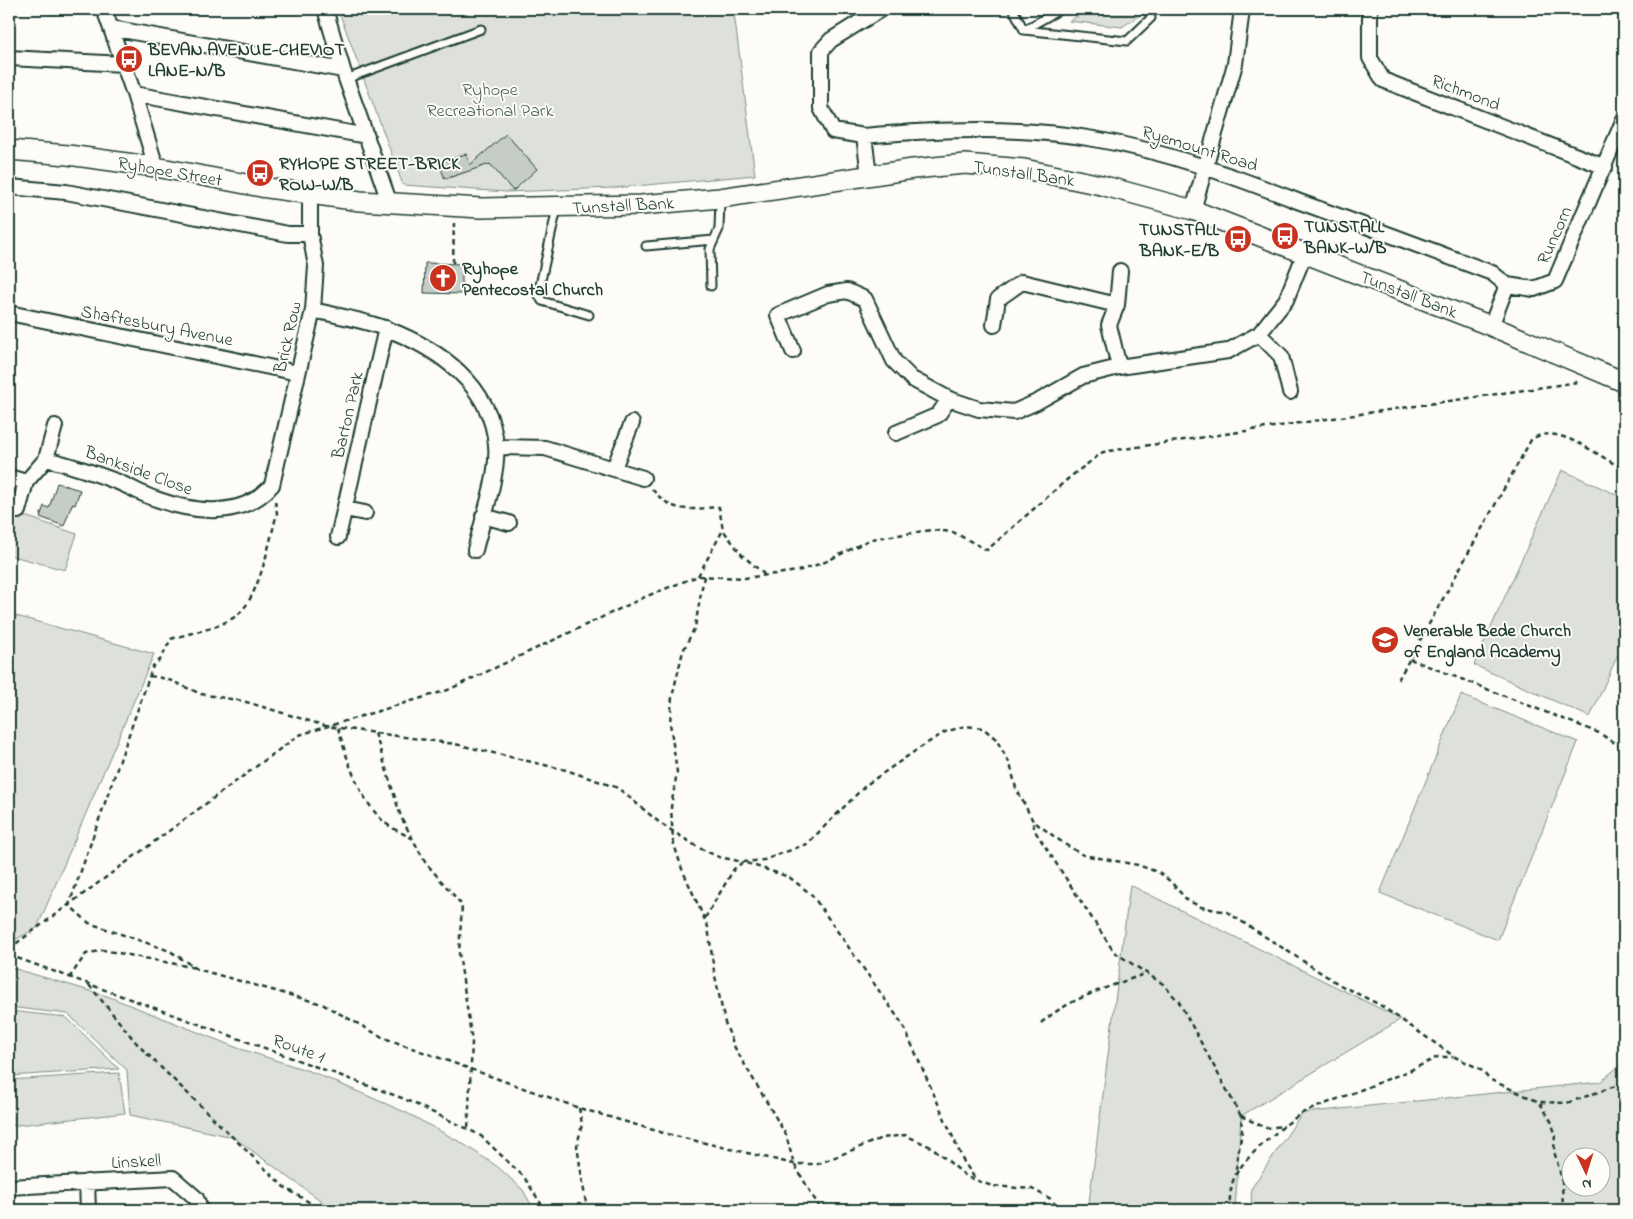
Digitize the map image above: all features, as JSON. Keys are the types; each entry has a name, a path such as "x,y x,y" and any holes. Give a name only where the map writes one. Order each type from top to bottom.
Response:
{"main road":[{"name":"Ryhope Street","path":"9,150 68,155 156,167 310,195 390,204"},
{"name":"Tunstall Bank","path":"390,204 557,208 642,205 720,198 869,174 966,164 1024,169 1101,185 1193,210 1491,326 1624,382"}],"street":[{"path":"104,9 134,94 156,167"},
{"path":"325,9 345,74 390,204"},
{"name":"Ryemount Road","path":"881,9 831,40 821,51 821,108 833,131 864,136 933,129 1021,131 1093,138 1148,150 1205,166 1492,273 1508,285"},
{"path":"1193,210 1235,64 1242,9"},
{"name":"Richmond","path":"1370,9 1370,58 1383,80 1605,167"},
{"path":"111,28 345,74"},
{"path":"9,58 124,64"},
{"path":"134,94 367,136"},
{"name":"Runcorn","path":"1508,285 1534,289 1555,281 1624,119"},
{"path":"864,136 869,174"},
{"path":"9,187 66,192 288,234 310,234"},
{"name":"Brick Row","path":"272,485 313,310 316,266 310,234 310,195"},
{"path":"792,351 778,315 828,294 847,292 865,299 894,361 912,379 949,399 979,409 1014,412 1037,402 1083,376 1119,367 1228,351 1259,334 1286,300 1305,253"},
{"path":"1119,367 1109,325 1118,305 1120,271"},
{"path":"994,325 998,300 1022,282 1118,305"},
{"path":"1491,326 1508,285"},
{"path":"313,310 386,328 417,342 451,362 474,388 487,410 496,447 491,485 476,550"},
{"name":"Shaftesbury Avenue","path":"9,313 298,373"},
{"name":"Barton Park","path":"338,537 386,328"},
{"path":"1259,334 1281,356 1290,392"},
{"path":"896,433 938,415 949,399"},
{"path":"614,468 632,423"},
{"path":"18,511 26,482 46,458 55,426"},
{"path":"496,447 546,448 580,461 614,468 643,478"},
{"name":"Bankside Close","path":"46,458 94,473 156,499 190,509 216,511 244,506 262,498 272,485"},
{"path":"9,477 26,482"},
{"path":"345,509 365,513"},
{"path":"483,516 509,522"},
{"name":"Linskell","path":"9,1187 173,1178 196,1198 201,1210"},
{"path":"87,1182 88,1210"}],"lane":[{"path":"1013,9 1024,30"},
{"path":"1024,30 1061,9"},
{"path":"1024,30 1127,41 1151,18 1148,9"},
{"path":"345,74 481,29"},
{"path":"711,286 710,249 718,229 720,198"},
{"path":"557,208 538,294 539,298 542,301 590,315"},
{"path":"646,246 714,240"}],"path":[{"path":"453,264 455,206"},
{"path":"11,958 10,948 299,735 448,690 647,596 698,576 727,578 798,571 816,565 871,539 932,530 953,532 987,550 1070,477 1103,452 1586,380"},
{"path":"1398,680 1531,440 1537,435 1550,434 1569,439 1578,442 1624,469"},
{"path":"643,478 662,500 682,510 719,507 723,530 742,555 764,574"},
{"path":"69,905 154,666 160,660 171,639 209,628 238,615 256,588 277,513 272,485"},
{"path":"698,576 723,530"},
{"path":"704,576 696,627 684,651 672,697 670,724 677,772 671,807 673,841 682,869 708,928 714,972 725,1024 736,1048 786,1135 794,1164 822,1210"},
{"path":"1410,660 1599,734 1624,749"},
{"path":"150,676 167,679 201,694 243,701 326,726 455,744 566,770 618,788 672,831 698,848 719,857 789,876 812,895 904,1025 964,1162 976,1180"},
{"path":"705,918 734,869 743,862 764,860 807,844 866,785 938,736 965,726 983,728 996,739 1010,764 1016,788 1033,821 1035,832 1114,952 1163,984 1179,1002 1241,1116 1242,1131 1229,1210"},
{"path":"338,728 346,758 366,803 386,824 412,839"},
{"path":"375,733 401,817 412,839 425,862 462,905 459,953 472,1042 468,1129"},
{"path":"1033,821 1083,855 1138,865 1160,873 1187,900 1201,906 1227,912 1340,985 1380,1004 1455,1057"},
{"path":"69,905 89,923 170,951 198,969"},
{"path":"69,978 86,954 103,950 198,969 322,1004 384,1038 579,1108 667,1134 794,1164 818,1164 882,1138 905,1135 933,1148 967,1177 992,1186 1032,1189 1050,1199 1058,1210"},
{"name":"Route 1","path":"9,955 11,958 402,1098 468,1129 481,1136 524,1177 545,1210"},
{"path":"1041,1023 1056,1010 1087,995 1147,973"},
{"path":"88,985 139,1046 284,1187 322,1210"},
{"path":"1235,1175 1254,1153 1284,1126 1302,1113 1411,1070 1438,1057 1455,1057 1465,1060 1480,1069 1489,1079 1539,1102 1567,1103 1624,1083"},
{"path":"1539,1102 1552,1121 1555,1133 1554,1151 1562,1180 1563,1210"},
{"path":"579,1108 582,1124 577,1146 587,1210"},
{"path":"1241,1116 1266,1128 1284,1126"}],"green space":[{"name":"Ryhope Recreational Park","path":"338,9 740,9 734,13 755,175 614,188 506,192 403,185"},
{"path":"1090,9 1137,9 1140,15 1122,27 1069,21"},
{"path":"1562,470 1624,498 1624,641 1590,717 1474,665"},
{"path":"9,517 28,517 77,534 65,570 9,555"},
{"path":"9,614 154,654 37,928 9,943"},
{"path":"1461,695 1578,742 1498,940 1380,893"},
{"path":"1130,885 1401,1019 1241,1116 1235,1210 1088,1210"},
{"path":"9,967 107,996 235,1047 315,1073 407,1113 462,1143 498,1167 523,1190 534,1210 334,1210 233,1137 130,1115 127,1070 68,1014 9,1007"},
{"path":"9,1011 66,1017 119,1069 9,1076"},
{"path":"1624,1062 1624,1210 1252,1210 1251,1189 1302,1113 1600,1082"},
{"path":"119,1073 125,1113 9,1126 9,1080"}],"building":[{"path":"506,134 537,169 513,191 490,164 445,179 439,163 466,154 470,165"},
{"name":"Ryhope Pentecostal Church","path":"425,263 462,264 462,294 424,293"},
{"path":"57,483 80,490 75,505 72,504 64,526 40,517 44,506 49,508"}],"place":[{"name":"BEVAN AVENUE-CHEVIOT LANE-N/B","path":"129,59"},
{"name":"RYHOPE STREET-BRICK ROW-W/B","path":"260,173"},
{"name":"TUNSTALL BANK-W/B","path":"1285,236"},
{"name":"TUNSTALL BANK-E/B","path":"1238,239"},
{"name":"Ryhope Pentecostal Church","path":"443,278"},
{"name":"Venerable Bede Church of England Academy","path":"1385,640"}]}
